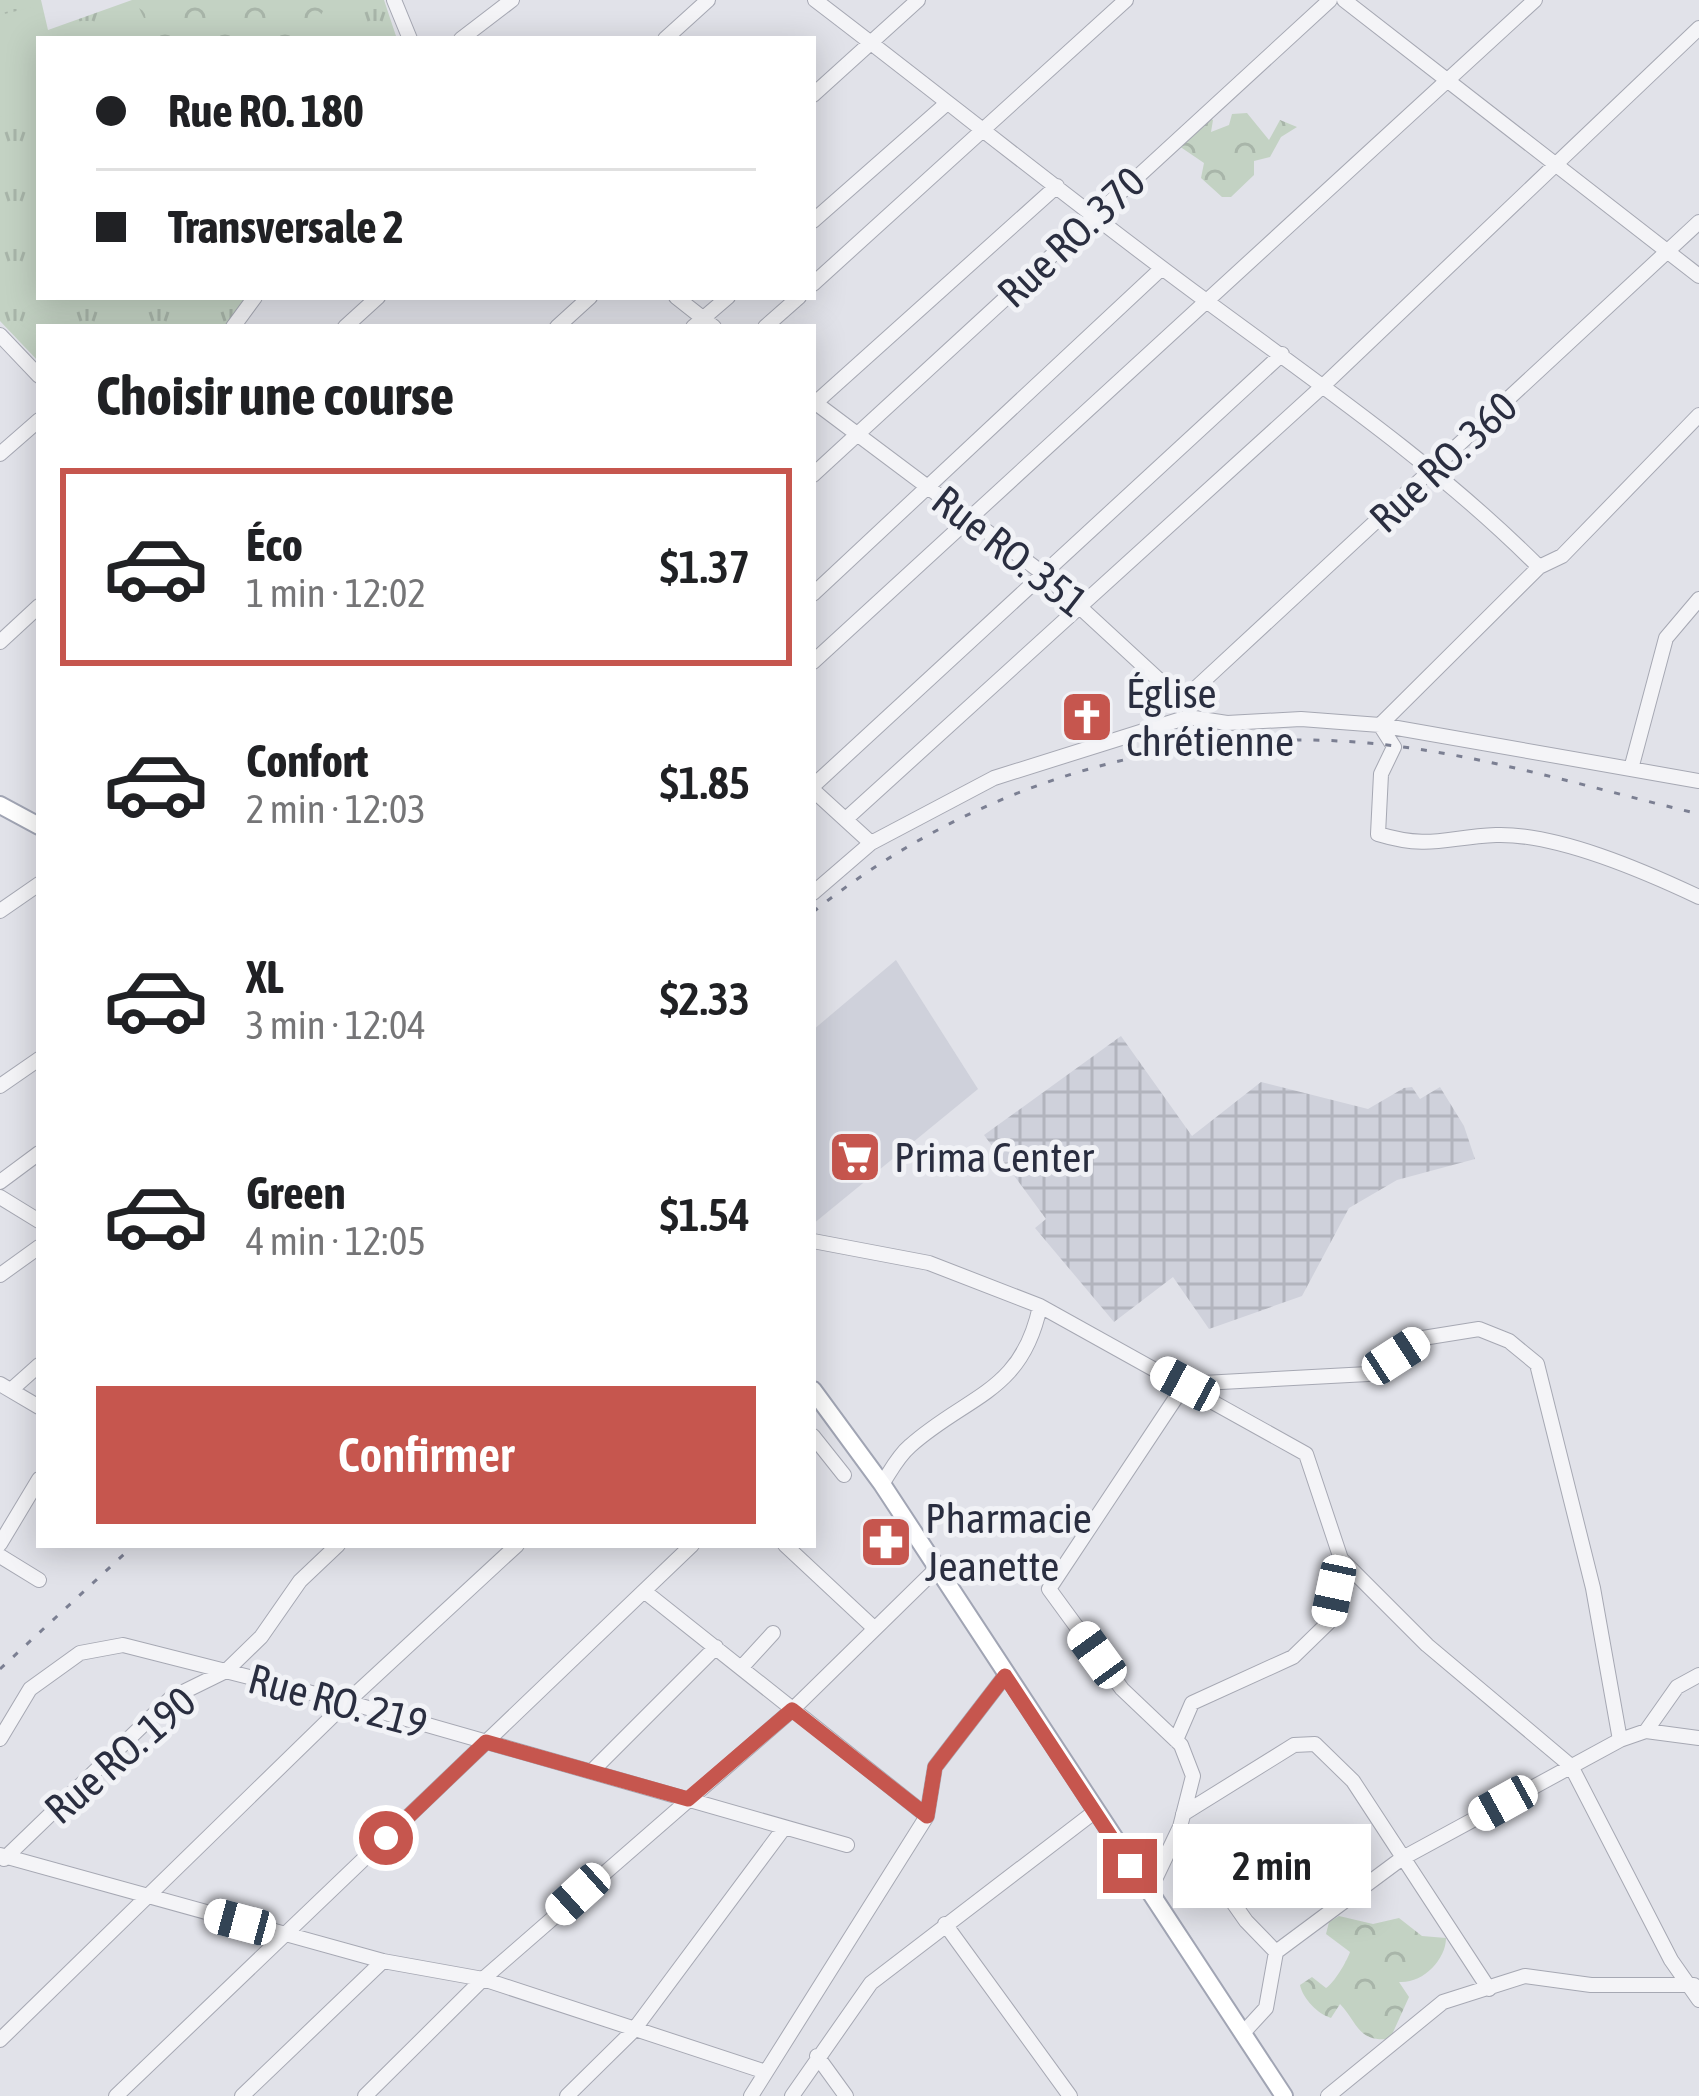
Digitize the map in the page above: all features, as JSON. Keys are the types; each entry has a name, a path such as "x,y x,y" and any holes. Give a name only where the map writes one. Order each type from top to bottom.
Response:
{"main road":[{"path":"0,805 36,824"},
{"path":"816,1394 882,1484 1093,1814 1283,2096"}],"street":[{"path":"394,0 409,36"},
{"path":"465,36 512,0"},
{"path":"668,36 708,0"},
{"path":"815,0 982,133 1325,384 1434,472 1539,567"},
{"path":"816,92 918,0"},
{"path":"816,281 1126,0"},
{"name":"Rue RO. 370","path":"816,472 1330,0"},
{"path":"1344,0 1699,277"},
{"path":"816,659 1534,0"},
{"path":"848,818 1325,384 1699,28"},
{"path":"816,218 946,104"},
{"path":"816,401 1057,186"},
{"name":"Rue RO. 360","path":"1184,699 1699,222"},
{"path":"816,591 932,488 1162,268"},
{"path":"348,324 376,300"},
{"path":"560,324 587,300"},
{"path":"679,300 703,324 725,300"},
{"path":"768,324 796,300"},
{"path":"0,335 36,373"},
{"path":"816,785 1282,354"},
{"name":"Rue RO. 351","path":"816,404 1045,575 1184,699"},
{"path":"1380,725 1539,567 1562,556 1699,415"},
{"path":"0,454 36,423"},
{"path":"1631,770 1666,638 1699,599"},
{"path":"0,642 36,609"},
{"path":"1184,699 1188,717"},
{"path":"816,890 872,843 994,778 1188,717 1227,724 1301,719 1380,725 1699,781"},
{"path":"1380,725 1394,746 1381,774 1378,835 1419,847 1500,835 1621,860 1699,897"},
{"path":"816,791 872,843"},
{"path":"0,911 36,886"},
{"path":"0,1086 36,1061"},
{"path":"0,1182 36,1155"},
{"path":"0,1197 36,1219"},
{"path":"816,1242 929,1263 1040,1306 1306,1454 1341,1558 1427,1645 1571,1766 1671,1960 1694,1985 1699,2000"},
{"path":"0,1275 36,1249"},
{"path":"882,1484 907,1448 1010,1374 1032,1341 1040,1306"},
{"path":"1185,1384 1368,1374 1423,1338 1479,1329 1509,1341 1537,1364 1593,1588 1620,1740"},
{"path":"36,1367 6,1387 36,1405"},
{"path":"1149,1892 1182,1821 1193,1776 1176,1740 1121,1688 1048,1589 1185,1384"},
{"path":"816,1440 844,1475"},
{"path":"0,1544 36,1484"},
{"name":"Rue RO. 190","path":"2,1858 171,1698 226,1670 261,1637 300,1581 335,1548"},
{"path":"0,2040 347,1702 515,1548"},
{"path":"116,2096 689,1548"},
{"path":"788,1548 874,1628"},
{"path":"0,1556 39,1580"},
{"path":"1176,1740 1192,1703 1293,1657 1328,1623 1341,1558"},
{"path":"365,2096 483,1979 792,1710 934,1571"},
{"path":"644,1591 927,1816"},
{"path":"741,1668 773,1633"},
{"name":"Rue RO. 219","path":"0,1738 31,1689 98,1646 123,1645 347,1702 848,1845"},
{"path":"592,1771 716,1647"},
{"path":"1646,1731 1677,1687 1699,1675"},
{"path":"751,2096 927,1816 935,1767 1005,1676"},
{"path":"1243,2032 1267,2008 1276,1952 1401,1859 1620,1740 1646,1731 1699,1738"},
{"path":"1182,1821 1294,1744 1315,1744 1353,1781 1489,1989"},
{"path":"791,2096 872,1983 1093,1814"},
{"path":"1182,1821 1246,1921 1276,1952"},
{"path":"567,2096 633,2031 784,1828"},
{"path":"2,1858 383,1961 483,1979 766,2072"},
{"path":"945,1924 1070,2096"},
{"path":"242,2096 383,1961"},
{"path":"1328,2096 1443,2002 1525,1976 1591,1985 1694,1985"},
{"path":"817,2056 846,2096"}],"shaded area":[{"name":"Prima Center","path":"896,960 978,1089 816,1222 816,1027"},
{"path":"1121,1036 1192,1136 1261,1082 1368,1109 1404,1088 1412,1087 1420,1099 1440,1087 1464,1126 1475,1159 1397,1180 1349,1208 1302,1296 1209,1329 1173,1277 1114,1322 1035,1228 1046,1219 984,1135"}],"green space":[{"path":"0,0 41,0 48,30 132,0 384,0 396,36 36,36 36,300 244,300 226,324 36,324 36,359 0,321"},
{"path":"135,0 329,0 310,36 152,34"},
{"path":"33,7 40,36 36,36 36,109 0,117 0,15"},
{"path":"1247,113 1269,140 1280,120 1297,127 1281,137 1270,157 1254,161 1254,175 1231,197 1222,197 1201,178 1204,163 1179,146 1208,117 1213,120 1211,132 1229,125 1232,114"},
{"path":"1339,1916 1373,1924 1399,1918 1422,1936 1446,1938 1431,1969 1416,1979 1399,1982 1409,1997 1390,2039 1365,2035 1340,2004 1331,2018 1326,2016 1302,1990 1300,1985 1312,1977 1326,1988 1346,1962 1350,1952 1326,1934 1329,1922"}],"railway":[{"path":"816,910 938,830 1005,798 1145,755 1218,744 1292,740 1410,748 1493,763 1699,814"},
{"path":"0,1669 131,1548"}],"place":[{"name":"Église chrétienne","path":"1087,717"},
{"name":"Prima Center","path":"855,1157"},
{"name":"Pharmacie Jeanette","path":"886,1542"}],"route":[{"path":"386,1838 486,1742 688,1799 792,1710 927,1816 935,1767 1005,1676 1130,1866"}]}
